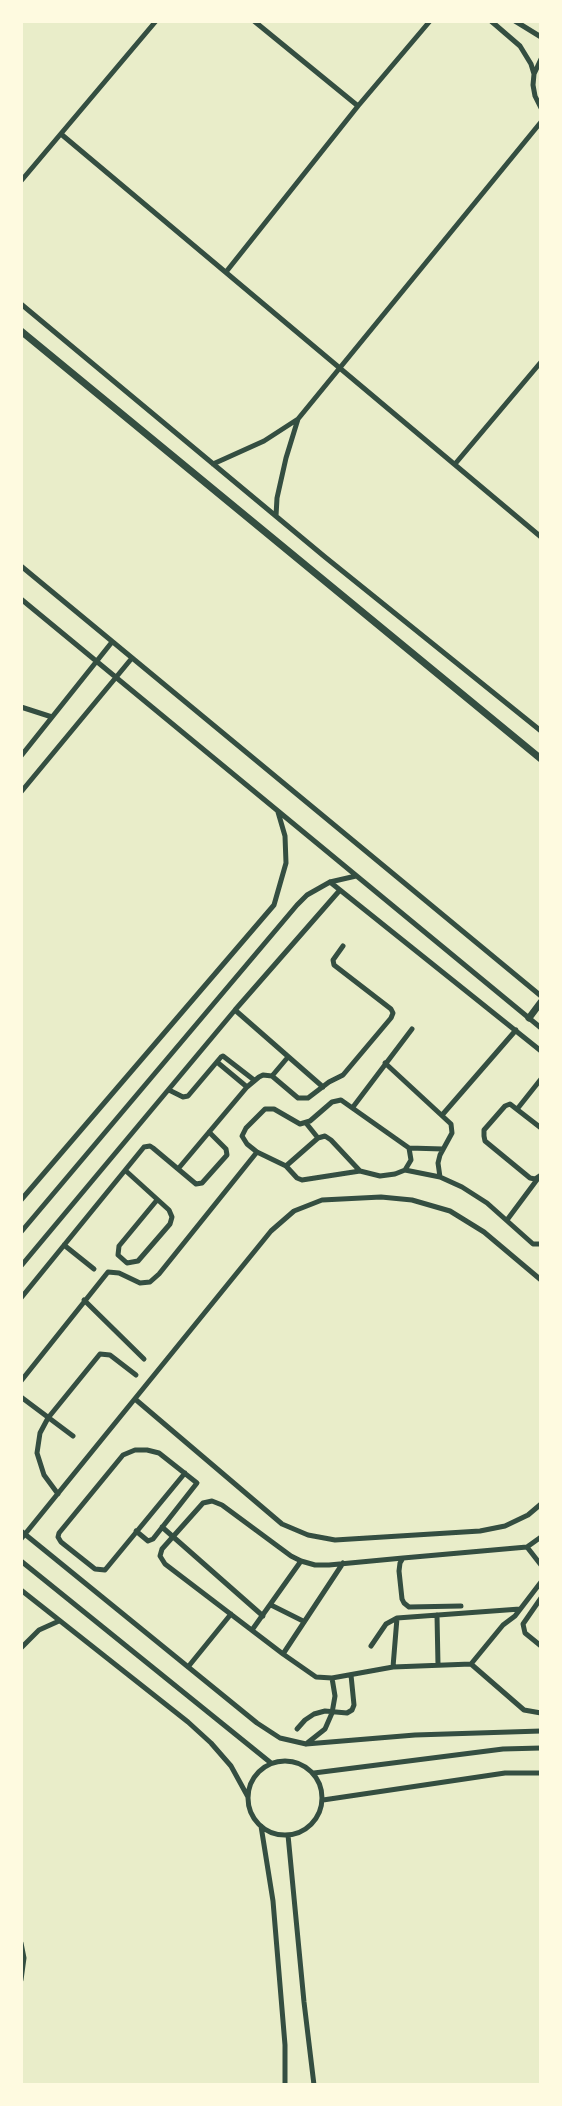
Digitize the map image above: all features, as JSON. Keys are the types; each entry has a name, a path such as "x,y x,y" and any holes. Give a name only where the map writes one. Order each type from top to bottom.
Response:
{"street":[{"path":"21,181 156,21"},
{"path":"254,21 358,106"},
{"path":"226,272 358,106 430,21"},
{"path":"491,21 520,46 534,74"},
{"path":"515,21 541,37"},
{"path":"541,59 534,74 533,86 541,108"},
{"path":"213,464 264,441 298,419 541,122"},
{"path":"61,134 541,537"},
{"path":"21,304 541,731"},
{"path":"21,331 541,759"},
{"path":"455,464 541,362"},
{"path":"276,516 277,498 298,419"},
{"path":"21,566 541,996"},
{"path":"21,599 541,1028"},
{"path":"21,756 112,642"},
{"path":"21,792 132,658"},
{"path":"21,707 52,717"},
{"path":"21,1200 274,905 284,876 287,849 277,809"},
{"path":"21,1232 307,895 330,882 356,876"},
{"path":"330,882 541,1051"},
{"path":"21,1266 235,1010 340,890"},
{"path":"274,905 288,916"},
{"path":"178,1169 254,1080 263,1074 272,1076 298,1098 312,1096 345,1073 393,1016 391,1009 334,965 333,960 343,946"},
{"path":"529,1018 541,1002"},
{"path":"235,1010 323,1087"},
{"path":"353,1107 412,1029"},
{"path":"443,1114 516,1030"},
{"path":"169,1090 186,1097 223,1056 254,1080"},
{"path":"272,1076 288,1057"},
{"path":"217,1062 247,1087"},
{"path":"385,1063 451,1124 452,1133 438,1163 440,1177"},
{"path":"517,1108 541,1079"},
{"path":"443,1149 409,1148 353,1107 337,1100 306,1123 296,1123 274,1109 265,1109 246,1128 242,1136 243,1141 257,1152 286,1166 302,1180 360,1171 380,1176 405,1170 440,1177 487,1203 533,1244 540,1245"},
{"path":"540,1176 530,1178 485,1141 484,1130 505,1105 510,1104 541,1128"},
{"path":"306,1123 318,1138"},
{"path":"21,1298 147,1146 199,1184 226,1157 226,1149 209,1132"},
{"path":"286,1166 318,1138 325,1136 360,1171"},
{"path":"405,1170 411,1160 409,1148"},
{"path":"21,1381 108,1272 119,1272 140,1283 150,1282 159,1274 257,1152"},
{"path":"126,1171 169,1210 172,1217 170,1224 138,1261 127,1263 118,1255 119,1246 157,1200"},
{"path":"507,1220 540,1176"},
{"path":"541,1280 484,1233 450,1211 412,1200 381,1197 322,1200 294,1212 271,1231 22,1535 257,1723 280,1738 306,1744 415,1735 541,1731"},
{"path":"64,1245 94,1269"},
{"path":"84,1300 144,1359"},
{"path":"58,1494 44,1475 37,1453 40,1433 48,1418 100,1353 110,1355 136,1375"},
{"path":"21,1397 73,1436"},
{"path":"135,1399 282,1524 308,1535 335,1540 480,1531 505,1526 528,1515 541,1504"},
{"path":"136,1531 148,1541 152,1539 197,1483 185,1473 159,1453 147,1450 135,1450 123,1455 58,1533 58,1537 95,1569 104,1570 136,1531 185,1473"},
{"path":"541,1537 527,1547 315,1565 291,1556 222,1505 212,1501 203,1503 162,1549 160,1556 165,1564 316,1677 332,1678 393,1667 471,1664 524,1710 541,1713"},
{"path":"162,1527 263,1616"},
{"path":"527,1547 541,1565"},
{"path":"403,1558 399,1571 404,1603 410,1607 460,1606"},
{"path":"21,1561 271,1763"},
{"path":"252,1630 301,1561"},
{"path":"283,1654 343,1563"},
{"path":"471,1664 503,1625 515,1616 541,1582"},
{"path":"22,1593 188,1722 211,1743 231,1766 248,1797 254,1818 269,1832 288,1835 299,1833 316,1820 323,1800 322,1790 314,1773 305,1765 282,1760 261,1768 249,1787 248,1797"},
{"path":"541,1598 523,1624 525,1633 541,1646"},
{"path":"271,1605 303,1622"},
{"path":"371,1646 391,1619 520,1609"},
{"path":"188,1667 231,1614"},
{"path":"437,1615 438,1665"},
{"path":"393,1667 397,1618"},
{"path":"21,1648 39,1630 59,1621"},
{"path":"298,1729 314,1714 326,1711 347,1713 352,1710 354,1705 351,1675"},
{"path":"306,1744 325,1729 332,1713 335,1696 332,1678"},
{"path":"314,1773 503,1749 541,1748"},
{"path":"323,1800 505,1773 541,1773"},
{"path":"261,1826 273,1901 285,2045 285,2085"},
{"path":"288,1835 314,2085"},
{"path":"21,1943 24,1958 21,1980"}]}
